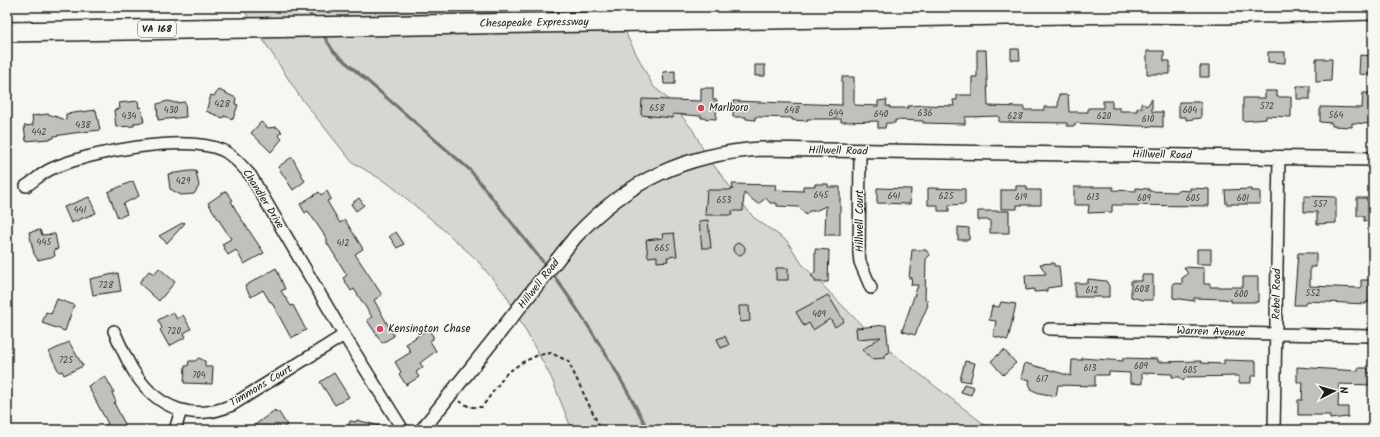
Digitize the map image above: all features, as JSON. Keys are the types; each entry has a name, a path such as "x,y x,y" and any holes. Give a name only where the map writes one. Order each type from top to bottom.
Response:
{"highway":[{"name":"Chesapeake Expressway","path":"7,32 1117,13 1225,14 1373,10"}],"street":[{"name":"Chandler Drive","path":"26,186 49,170 67,162 124,149 184,143 198,144 222,150 240,164 251,176 344,335 403,430"},
{"name":"Hillwell Road","path":"422,430 576,236 609,205 639,183 677,165 706,156 734,151 760,149 1373,159"},
{"name":"Hillwell Court","path":"860,151 859,253 860,262 871,288"},
{"name":"Rebel Road","path":"1274,430 1279,158"},
{"name":"Warren Avenue","path":"1049,329 1373,336"},
{"name":"Timmons Court","path":"114,331 136,375 155,396 181,410 203,414 226,407 344,335"},
{"path":"175,430 181,410"}],"path":[{"path":"450,396 470,407 482,407 506,374 521,363 532,358 551,353 568,361 602,430"}],"shaded area":[{"path":"242,7 617,7 628,38 653,86 667,98 693,130 706,155 753,217 787,241 802,264 876,340 985,425 1008,430 572,430 551,377 506,295 476,259 437,224 389,184 352,162 300,97"}],"building":[{"path":"1011,49 1019,49 1020,60 1011,60"},
{"path":"977,50 986,50 988,106 1024,107 1024,110 1044,110 1044,107 1058,107 1059,95 1068,95 1069,112 1088,112 1088,108 1103,108 1103,101 1112,101 1112,108 1120,108 1120,111 1137,111 1137,108 1142,108 1141,103 1147,106 1152,99 1152,112 1163,112 1163,127 1075,123 1075,126 1067,126 1067,123 999,122 999,116 965,117 965,124 923,123 923,121 895,120 895,123 886,123 885,128 878,128 878,121 841,122 841,119 807,119 807,121 792,120 792,118 762,117 755,117 755,120 746,119 746,117 733,117 733,101 842,105 842,77 854,77 854,105 878,106 878,101 887,100 886,106 890,106 890,108 908,108 908,106 924,105 954,106 953,100 957,100 957,95 972,95 972,77 977,77"},
{"path":"1147,51 1164,51 1164,61 1170,61 1170,74 1147,74"},
{"path":"1268,52 1285,52 1285,63 1268,62"},
{"path":"1360,55 1373,56 1372,75 1359,74"},
{"path":"1316,59 1332,59 1331,81 1316,82"},
{"path":"755,65 765,65 765,76 755,76"},
{"path":"1200,66 1209,66 1209,77 1200,77"},
{"path":"675,71 675,84 664,84 663,72"},
{"path":"1297,86 1310,86 1310,99 1297,99"},
{"path":"701,88 713,88 713,100 717,100 716,119 701,118 702,116 673,114 673,118 641,115 642,99 701,101"},
{"path":"219,90 236,98 235,104 238,105 233,119 224,116 223,118 206,111 211,95 214,96"},
{"path":"1265,91 1277,91 1277,97 1291,97 1291,117 1266,116 1266,119 1243,121 1243,98 1265,98"},
{"path":"1363,93 1373,93 1373,124 1352,123 1352,127 1332,126 1332,123 1320,122 1320,107 1362,108"},
{"path":"138,101 139,108 141,107 144,122 134,123 134,126 116,127 114,110 120,109 119,103"},
{"path":"168,101 175,103 185,102 186,117 158,120 157,104"},
{"path":"1179,102 1201,102 1201,118 1186,120 1186,117 1179,117"},
{"path":"96,110 100,130 54,136 54,138 49,139 26,141 24,126 33,125 32,116 48,114 66,120 66,114"},
{"path":"261,122 268,128 277,127 282,132 278,135 282,139 271,152 251,133"},
{"path":"292,157 305,181 293,190 278,167"},
{"path":"196,171 199,186 194,194 181,195 170,189 168,174"},
{"path":"133,181 139,196 123,204 127,214 118,218 108,192"},
{"path":"732,184 776,185 775,190 803,191 803,186 815,186 815,184 828,184 828,187 840,187 840,235 825,235 826,206 815,211 809,211 806,215 799,207 777,206 777,203 770,203 766,198 758,204 744,193 743,211 732,211 732,215 705,215 707,190 729,190 733,189"},
{"path":"1016,186 1027,186 1027,190 1041,190 1041,205 1017,205 1017,209 1001,209 1001,190 1016,190"},
{"path":"1074,187 1113,187 1113,190 1136,191 1136,188 1149,189 1149,191 1177,192 1177,190 1190,191 1190,188 1209,189 1209,206 1112,205 1112,212 1088,213 1089,205 1074,205"},
{"path":"877,188 911,189 910,204 877,203"},
{"path":"928,188 965,189 965,204 949,205 949,211 938,211 938,205 928,205"},
{"path":"1252,189 1252,191 1260,191 1260,204 1226,204 1225,190"},
{"path":"226,191 233,200 231,201 238,214 264,253 244,264 236,250 228,255 222,244 231,239 208,203"},
{"path":"327,191 331,199 327,201 340,223 345,220 363,249 355,254 382,295 374,300 394,336 382,343 367,320 372,317 354,289 351,291 343,278 347,275 327,243 327,239 308,211 305,213 300,204 319,192 321,195"},
{"path":"1304,196 1336,197 1336,223 1317,224 1317,212 1304,212"},
{"path":"89,197 96,213 71,223 64,207"},
{"path":"359,198 364,205 356,211 351,204"},
{"path":"1357,198 1367,198 1367,201 1373,201 1373,221 1364,221 1364,216 1357,216"},
{"path":"978,211 1009,211 1009,233 990,233 990,220 978,220"},
{"path":"708,220 711,248 702,248 699,221"},
{"path":"184,222 185,223 167,243 159,236"},
{"path":"958,227 969,228 969,240 958,240"},
{"path":"40,230 42,235 55,234 58,249 54,250 55,256 38,260 34,254 29,232"},
{"path":"396,232 404,244 397,248 389,236"},
{"path":"674,233 677,256 667,257 668,261 657,262 657,256 648,257 646,240 663,238 662,234"},
{"path":"737,243 741,243 745,249 741,255 737,255 733,251 733,247"},
{"path":"815,249 829,250 828,282 815,282 815,279 811,276 815,272"},
{"path":"1197,249 1211,249 1211,264 1197,264"},
{"path":"912,250 926,250 930,255 926,259 925,299 928,300 928,305 915,335 902,331 918,285 911,285 912,278 909,278"},
{"path":"1298,253 1316,253 1316,267 1310,267 1310,286 1361,288 1361,280 1369,280 1373,284 1373,302 1366,302 1366,304 1306,301 1305,305 1294,305"},
{"path":"1054,263 1054,266 1059,266 1061,286 1047,288 1047,291 1034,292 1034,289 1026,290 1025,275 1046,274 1040,264"},
{"path":"1184,267 1204,268 1204,284 1210,284 1210,287 1243,287 1243,277 1258,277 1258,302 1231,302 1231,300 1223,299 1194,298 1194,301 1173,298 1173,283 1182,284 1182,278 1188,274"},
{"path":"159,268 175,282 159,301 139,283 149,271 154,274"},
{"path":"276,268 285,289 281,291 291,306 293,305 306,330 291,338 271,301 270,302 263,290 251,297 245,286"},
{"path":"776,268 788,268 788,280 776,280"},
{"path":"118,273 121,291 93,295 90,279"},
{"path":"1142,275 1153,275 1153,300 1143,300 1131,297 1131,281 1142,281"},
{"path":"1088,279 1106,281 1109,286 1109,297 1075,297 1075,283 1088,283"},
{"path":"828,295 844,321 835,327 830,319 813,330 809,323 804,326 796,312"},
{"path":"57,299 74,305 65,331 42,323 46,312 51,314"},
{"path":"1001,302 1016,304 1008,340 993,336 996,321 989,320 992,306 999,307"},
{"path":"739,306 749,306 750,321 740,322"},
{"path":"173,312 177,319 183,315 191,329 184,333 186,337 169,346 160,330 162,328 158,320"},
{"path":"886,325 889,353 885,354 885,358 873,359 862,350 881,337 857,339 856,328"},
{"path":"428,329 433,336 433,339 430,341 436,351 420,363 423,367 416,372 419,377 406,385 399,374 401,372 395,362 411,352 406,344"},
{"path":"725,336 729,345 721,348 717,339"},
{"path":"69,342 83,366 64,375 62,371 59,372 49,352"},
{"path":"1004,350 1016,363 1003,375 991,361"},
{"path":"199,358 205,361 205,367 213,367 212,384 184,383 185,366 188,366 189,361 195,361"},
{"path":"1082,358 1123,361 1123,358 1158,359 1158,362 1201,361 1201,363 1224,364 1224,360 1256,361 1256,376 1251,376 1251,383 1239,383 1239,376 1186,377 1183,381 1180,377 1172,377 1172,374 1142,373 1142,384 1130,383 1130,373 1109,372 1109,375 1095,375 1095,386 1058,385 1056,396 1039,393 1032,390 1029,383 1030,380 1021,378 1025,363 1071,376 1072,360 1082,360"},
{"path":"965,361 975,363 970,382 960,380"},
{"path":"1297,367 1358,371 1358,368 1368,368 1368,373 1373,373 1373,385 1339,384 1338,407 1348,407 1348,417 1330,419 1330,415 1298,415 1298,400 1302,400 1303,382 1297,382"},
{"path":"334,373 349,397 335,405 320,382"},
{"path":"105,376 114,392 112,393 116,402 114,403 128,430 96,430 108,424 88,386"},
{"path":"964,384 974,387 971,395 961,392"},
{"path":"275,410 276,413 278,411 287,425 280,430 248,430"},
{"path":"357,420 383,427 382,430 347,430 350,421 356,422"}],"waterway":[{"path":"306,7 314,20"},
{"path":"322,33 334,52 470,170 547,267"},
{"path":"552,273 603,350 648,430"}],"place":[{"name":"Marlboro","path":"701,108"},
{"name":"Kensington Chase","path":"380,329"}]}
